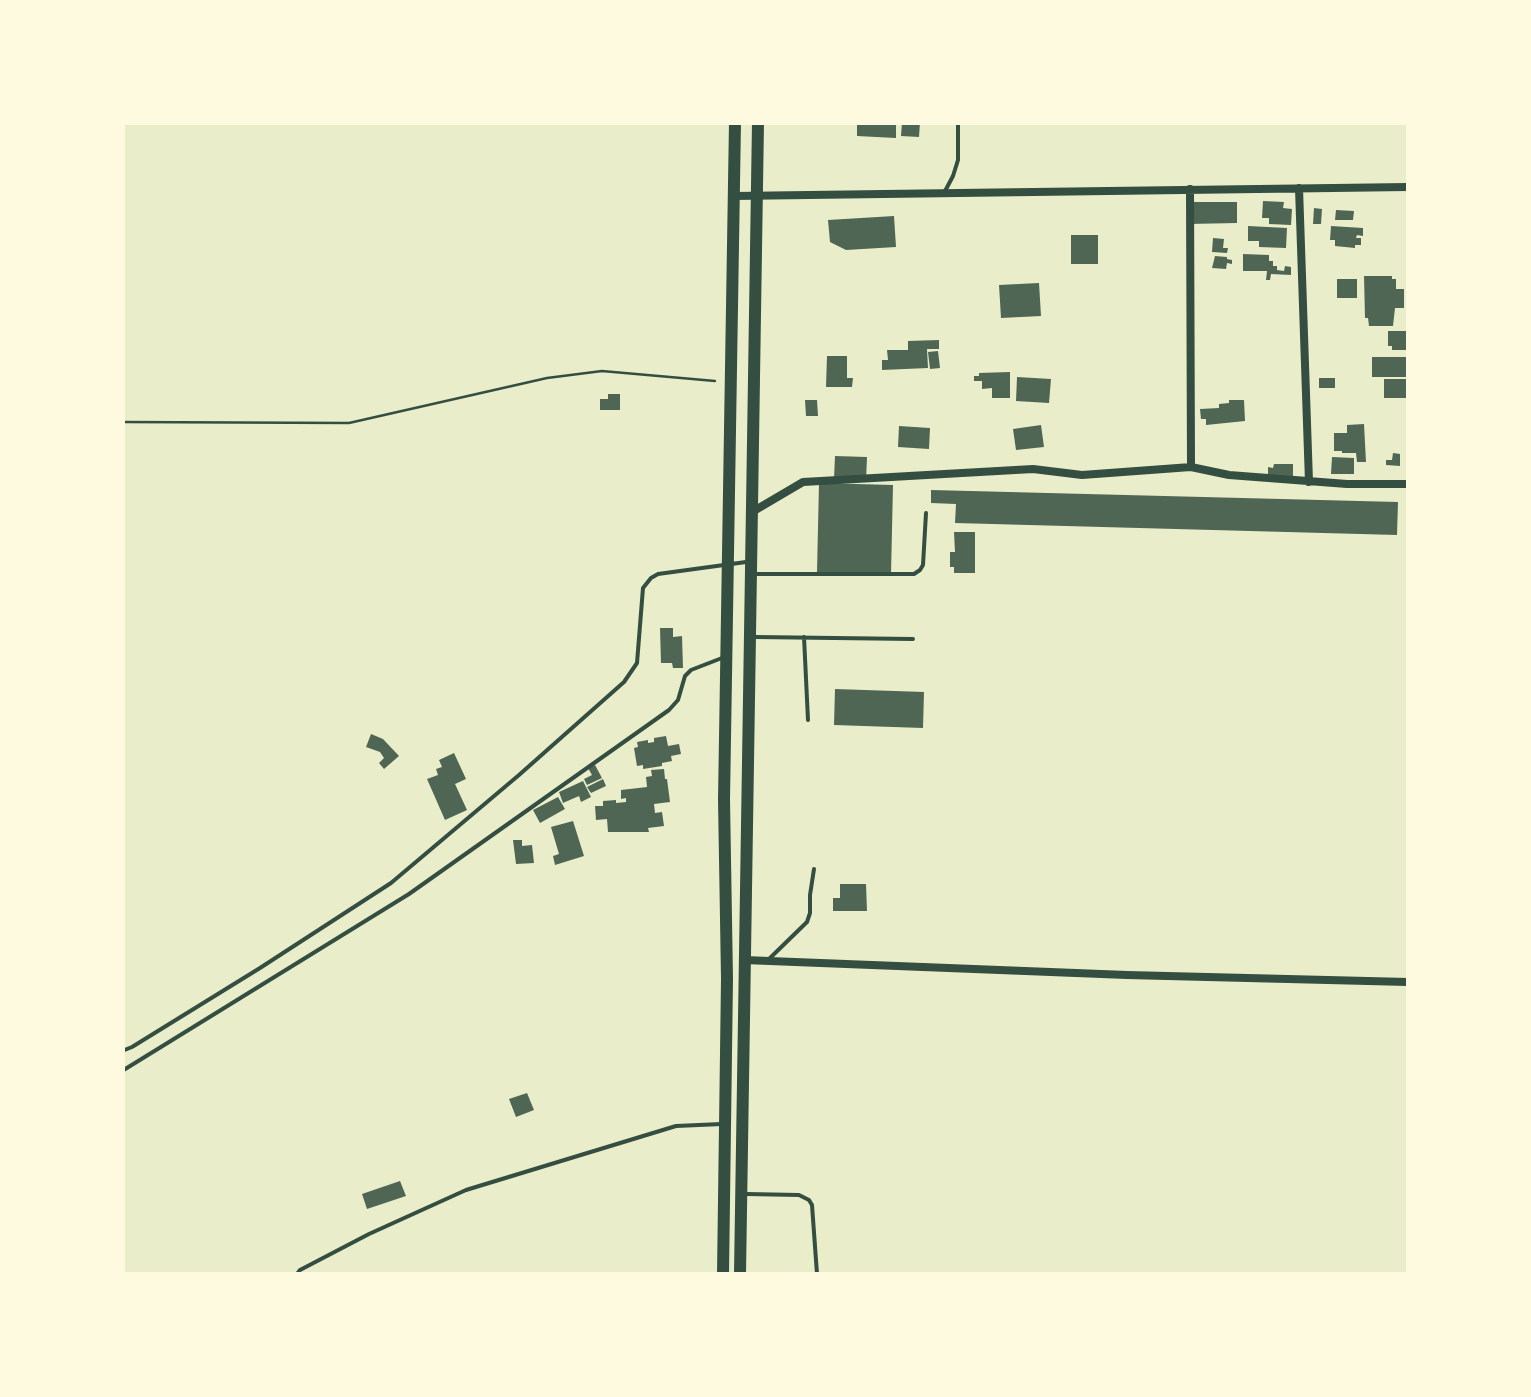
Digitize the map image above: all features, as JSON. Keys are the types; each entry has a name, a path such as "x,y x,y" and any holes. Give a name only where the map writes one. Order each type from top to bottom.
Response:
{"highway":[{"path":"724,1274 724,799 735,122"},
{"path":"740,1274 758,122"}],"street":[{"path":"734,196 1408,187"},
{"path":"1300,188 1308,482"},
{"path":"1190,190 1191,467"},
{"path":"752,512 803,482 1033,468 1082,475 1191,467 1229,475 1348,484 1408,484"},
{"path":"744,960 1408,982"}],"lane":[{"path":"944,193 958,160 958,122"},
{"path":"122,1050 348,912 411,867 519,775 632,673 640,652 643,588 658,574 728,564 914,574 923,565 926,512"},
{"path":"750,637 913,639"},
{"path":"804,637 808,720"},
{"path":"122,1071 408,894 669,710 678,700 682,681 690,670 727,656"},
{"path":"767,961 807,922 814,869"},
{"path":"297,1274 369,1234 466,1190 676,1126 726,1124"},
{"path":"741,1194 799,1196 809,1200 817,1274"}],"path":[{"path":"122,422 349,424 548,378 602,371 731,383"}],"building":[{"path":"857,122 896,122 896,138 857,136"},
{"path":"902,122 920,122 919,137 901,136"},
{"path":"1263,201 1284,202 1283,208 1292,209 1291,225 1269,224 1269,218 1262,218"},
{"path":"1189,202 1237,202 1237,223 1189,224"},
{"path":"1314,208 1322,209 1321,224 1313,224"},
{"path":"1336,210 1354,211 1353,220 1335,220"},
{"path":"894,216 896,247 846,250 830,242 828,220"},
{"path":"1248,226 1287,228 1286,248 1259,247 1259,241 1248,241"},
{"path":"1331,226 1363,228 1363,236 1356,238 1361,238 1361,245 1335,246 1335,240 1330,240"},
{"path":"1071,235 1098,235 1098,264 1071,264"},
{"path":"1213,238 1224,239 1227,253 1212,252"},
{"path":"1243,254 1269,255 1277,270 1291,267 1291,275 1271,274 1270,280 1266,280 1267,271 1243,271"},
{"path":"1215,256 1227,257 1232,264 1227,263 1226,269 1212,268"},
{"path":"1364,276 1392,276 1396,289 1404,289 1404,308 1395,308 1393,326 1369,326 1365,318"},
{"path":"1337,279 1357,279 1357,298 1337,298"},
{"path":"1039,283 1041,316 1001,318 999,285"},
{"path":"1388,331 1408,331 1408,350 1392,350 1388,346"},
{"path":"939,340 939,349 927,349 928,368 882,370 882,360 888,360 887,350 908,350 908,341"},
{"path":"938,351 940,368 930,369 928,352"},
{"path":"827,356 847,356 847,378 853,378 852,387 826,387"},
{"path":"1372,357 1408,357 1408,377 1372,377"},
{"path":"1010,372 1010,398 992,398 992,388 982,389 982,381 974,381 979,373"},
{"path":"1017,377 1051,379 1049,403 1016,401"},
{"path":"1319,378 1335,378 1335,388 1319,388"},
{"path":"1384,379 1408,379 1408,398 1384,398"},
{"path":"608,394 620,394 620,410 600,410 600,399 608,399"},
{"path":"805,400 817,400 818,416 806,416"},
{"path":"1244,400 1245,421 1206,425 1200,409 1219,408 1219,404"},
{"path":"1364,424 1366,462 1357,462 1356,453 1334,451 1334,433 1347,433 1347,425"},
{"path":"1041,425 1044,447 1016,450 1013,429"},
{"path":"899,426 930,428 929,449 898,447"},
{"path":"1393,453 1400,454 1400,466 1386,465"},
{"path":"835,456 867,457 866,481 834,479"},
{"path":"1332,457 1354,458 1354,474 1331,474"},
{"path":"1274,464 1293,464 1293,480 1268,479 1268,467 1273,468"},
{"path":"819,483 893,485 891,574 817,572"},
{"path":"931,490 1398,502 1397,535 955,523 956,504 931,503"},
{"path":"954,532 975,532 975,573 954,573 954,567 950,567 950,552 955,552"},
{"path":"660,628 673,628 673,637 682,636 683,668 661,663"},
{"path":"835,689 924,692 923,728 834,725"},
{"path":"371,734 383,739 399,756 384,769 379,763 384,758 380,752 366,747"},
{"path":"666,736 668,746 679,744 681,754 671,756 672,761 662,766 637,766 637,742 654,742 654,738"},
{"path":"454,753 466,779 455,784 467,810 445,820 427,779 438,775 436,769 442,767 439,760"},
{"path":"595,765 602,778 587,785 584,779 592,775 588,768"},
{"path":"664,769 670,802 654,804 655,813 662,812 664,826 648,828 649,832 608,832 607,819 596,820 595,806 603,806 603,801 626,802 626,798 621,799 621,790 647,787 646,777 652,776 651,770"},
{"path":"603,779 606,786 591,793 587,787"},
{"path":"583,781 591,797 581,802 579,796 563,803 559,792"},
{"path":"558,797 565,809 540,823 533,810"},
{"path":"573,821 584,856 555,865 553,856 559,854 551,827"},
{"path":"513,840 522,840 522,846 532,845 534,863 516,864"},
{"path":"840,884 866,884 867,911 833,911 833,898 840,898"},
{"path":"527,1093 534,1110 516,1117 509,1099"},
{"path":"400,1181 406,1196 367,1209 362,1194"}]}
